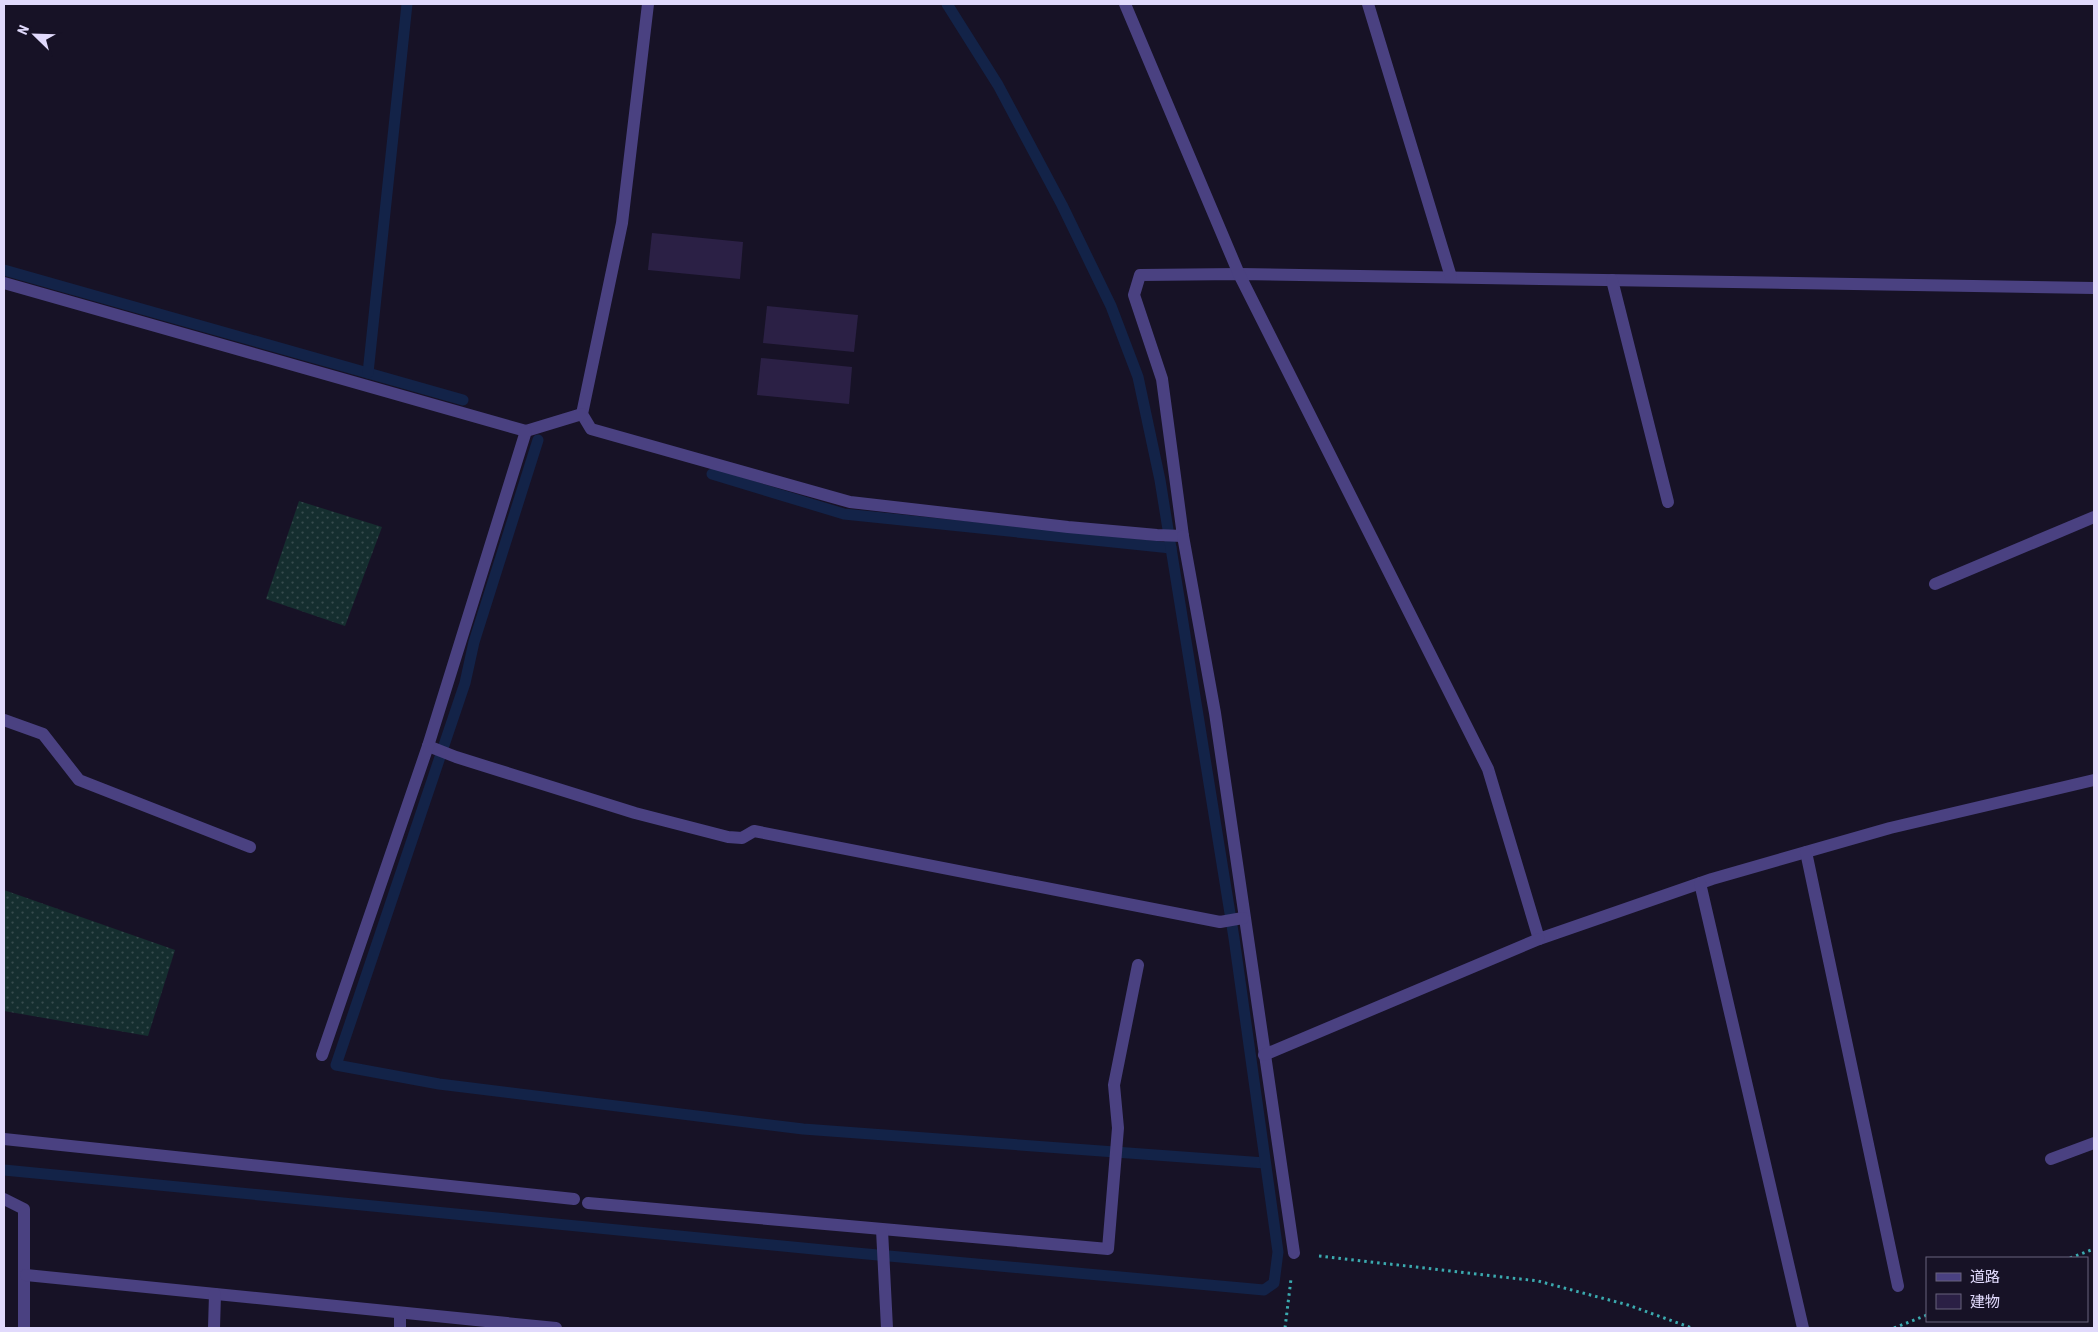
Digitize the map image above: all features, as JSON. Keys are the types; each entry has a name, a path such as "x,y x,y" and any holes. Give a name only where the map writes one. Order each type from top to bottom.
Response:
{"street":[{"path":"648,4 622,223 582,414 591,429 850,502 1157,535 1179,535"},
{"path":"1125,4 1239,274 1488,770 1539,939"},
{"path":"1368,4 1451,277"},
{"path":"1294,1253 1264,1055 1234,919 1215,712 1179,535 1162,379 1134,295 1140,275 1239,274 2094,288"},
{"path":"1612,280 1668,502"},
{"path":"4,283 526,431 582,414"},
{"path":"322,1055 437,749 526,431"},
{"path":"1935,584 2094,517"},
{"path":"4,720 43,734 79,780 250,847"},
{"path":"437,749 456,757 635,813 728,837 742,838 754,831 1220,922 1234,919"},
{"path":"1264,1055 1539,939 1700,883 1890,828 2094,780"},
{"path":"1806,852 1898,1286"},
{"path":"1700,883 1803,1328"},
{"path":"588,1203 1108,1250 1118,1128 1114,1085 1138,965"},
{"path":"4,1139 574,1199"},
{"path":"2051,1159 2094,1143"},
{"path":"4,1199 24,1209 26,1275 24,1328"},
{"path":"882,1230 887,1328"},
{"path":"26,1275 556,1328"},
{"path":"214,1328 215,1294"},
{"path":"400,1312 400,1328"}],"path":[{"path":"2073,1257 2094,1249"},
{"path":"1285,1328 1294,1253 1538,1281 1628,1305 1692,1328"},
{"path":"1894,1328 1926,1315"}],"green space":[{"path":"299,501 382,527 345,626 266,599"},
{"path":"4,890 175,950 148,1036 4,1011"}],"building":[{"path":"652,233 743,242 740,279 648,270"},
{"path":"767,306 858,315 854,352 763,343"},
{"path":"761,358 852,367 849,404 757,395"}],"waterway":[{"path":"368,373 407,4"},
{"path":"4,1170 834,1251 1264,1290 1274,1283 1278,1252 1234,938 1160,480 1138,377 1111,306 1062,205 998,85 947,4"},
{"path":"4,270 463,400"},
{"path":"538,440 474,642 465,683 336,1065 439,1084 803,1129 1265,1163"},
{"path":"712,474 844,514 1171,548"}]}
